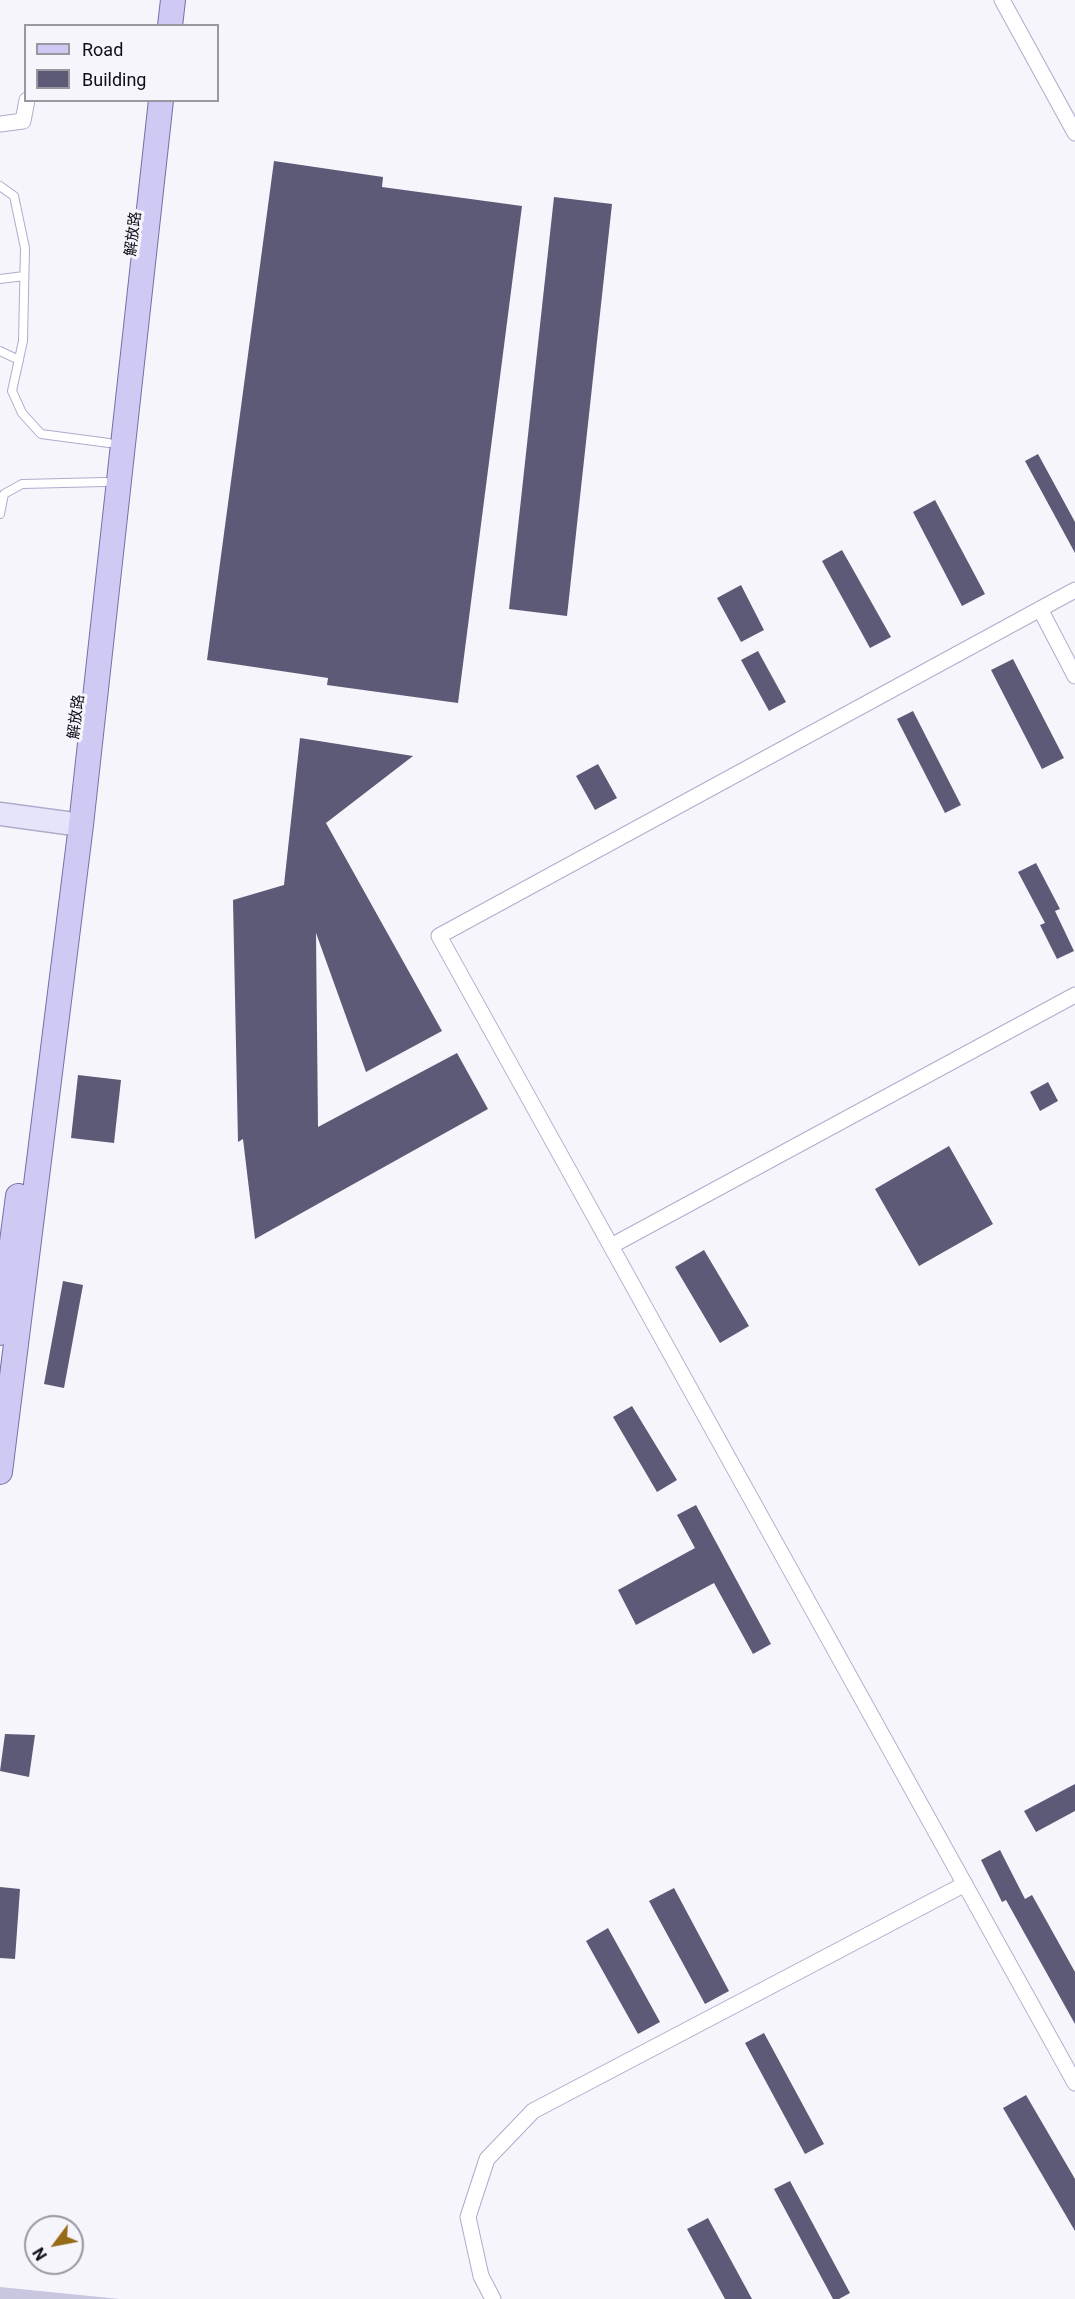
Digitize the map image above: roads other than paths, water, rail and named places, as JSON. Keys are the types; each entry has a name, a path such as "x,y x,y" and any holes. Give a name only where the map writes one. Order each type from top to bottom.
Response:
{"main road":[{"path":"156,24 158,0"},
{"path":"170,24 173,0"},
{"name":"解放路","path":"0,1333 73,824 109,443 149,102"},
{"path":"0,1472 73,824 161,102"}],"street":[{"path":"1002,0 1075,133"},
{"path":"0,124 23,121 27,102"},
{"path":"1075,590 439,936 1075,2083"},
{"path":"1040,609 1075,676"},
{"path":"0,814 73,824"},
{"path":"611,1246 1075,995"},
{"path":"493,2299 481,2276 468,2217 487,2158 533,2111 965,1884"}],"lane":[{"path":"0,186 14,196 25,248 23,341 12,391 22,413 41,434 109,443"},
{"path":"0,279 24,276"},
{"path":"0,351 19,360"},
{"path":"0,514 4,494 22,484 105,482"}]}
